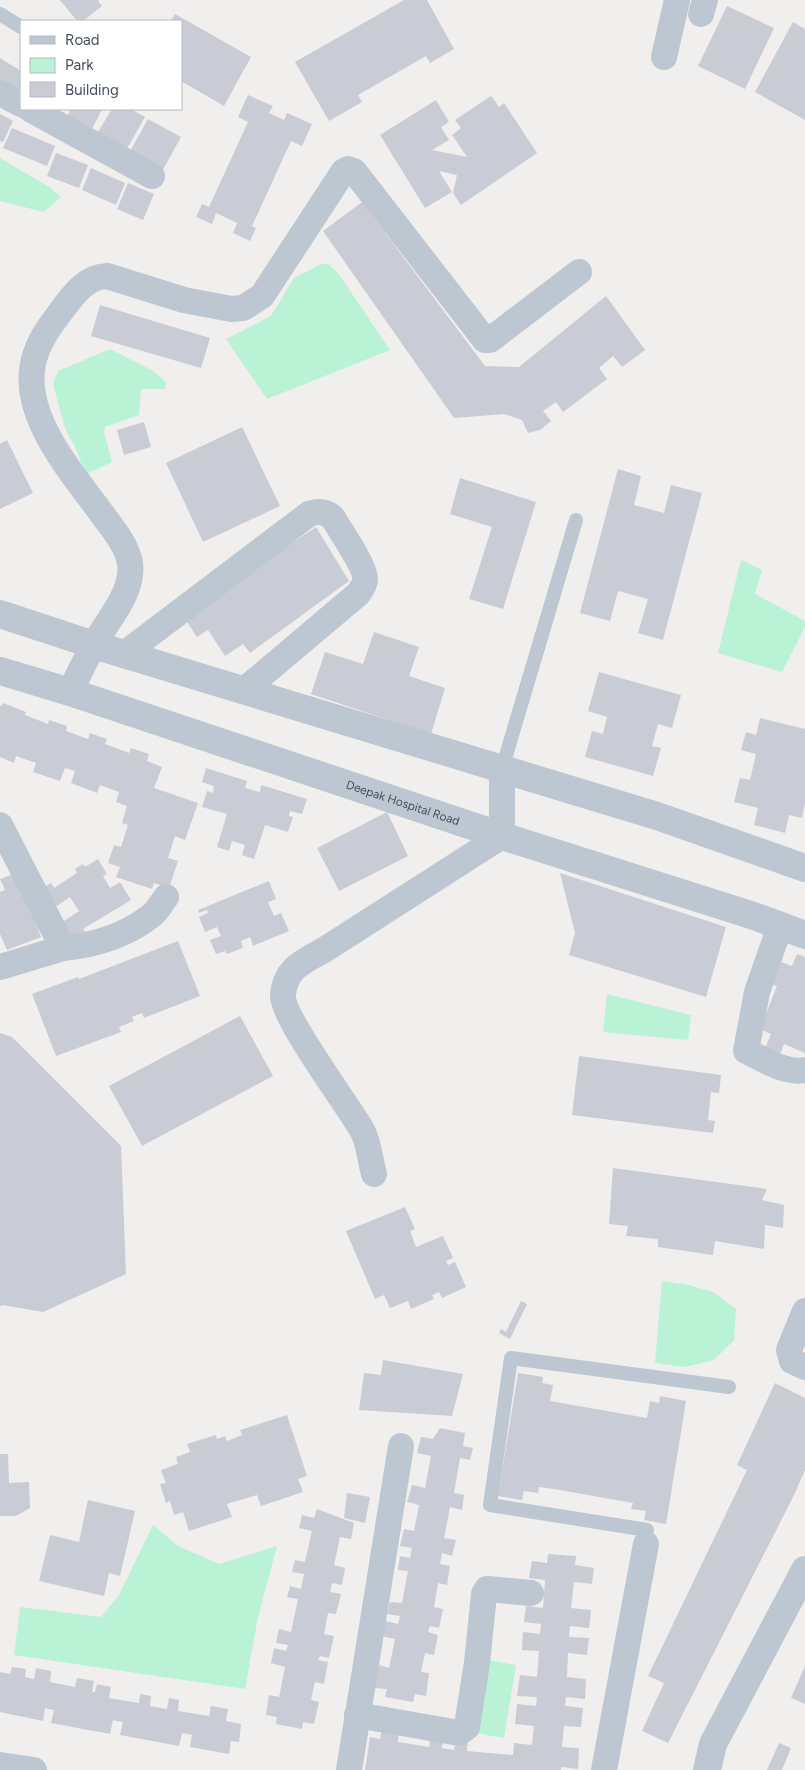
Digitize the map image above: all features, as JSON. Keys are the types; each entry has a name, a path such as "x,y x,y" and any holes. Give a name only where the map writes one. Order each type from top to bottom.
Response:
{"street":[{"path":"664,57 677,0"},
{"path":"0,92 20,103"},
{"path":"32,110 152,176"},
{"path":"70,692 94,645 123,596 129,581 130,562 127,552 116,534 44,429 31,389 31,374 35,354 43,336 66,304 90,279 97,276 107,276 184,300 231,309 243,308 262,296 343,172 348,169 354,171 485,340 490,340 579,272"},
{"path":"124,654 309,514 317,511 327,513 333,518 363,569 366,579 363,587 358,594 243,690"},
{"path":"0,614 94,645 657,816 805,868"},
{"name":"Deepak Hospital Road","path":"0,671 70,692 502,836 754,916 805,935"},
{"path":"374,1174 363,1131 292,1021 282,996 286,980 298,964 324,950 502,836 502,769"},
{"path":"0,825 63,948"},
{"path":"0,967 63,948 84,946 108,940 126,932 153,914 166,897"},
{"path":"780,926 757,992 746,1051 776,1066 799,1071 805,1070"},
{"path":"805,1311 789,1350 792,1361 805,1367"},
{"path":"349,1770 394,1456"},
{"path":"604,1770 647,1537"},
{"path":"707,1770 713,1744 805,1570"},
{"path":"358,1715 458,1733 463,1730 467,1727 477,1663 484,1594 487,1589 531,1593"},
{"path":"0,1765 34,1770"}],"lane":[{"path":"0,14 20,26"},
{"path":"502,769 576,520"},
{"path":"647,1537 490,1504 511,1358 729,1387"}],"green space":[{"path":"0,158 49,187 61,197 44,212 0,201"},
{"path":"321,264 328,264 338,273 390,350 267,399 226,339 271,316 294,278"},
{"path":"110,349 153,371 166,382 165,389 141,389 139,415 105,427 104,432 112,462 86,474 65,428 53,384 58,371"},
{"path":"741,560 762,570 755,594 805,621 805,627 782,672 718,653"},
{"path":"607,994 691,1015 688,1040 603,1032"},
{"path":"662,1281 689,1285 713,1292 736,1309 734,1340 714,1360 684,1367 655,1363"},
{"path":"153,1525 178,1546 219,1564 277,1546 258,1617 245,1689 14,1655 20,1607 101,1617 119,1595"},
{"path":"465,1656 516,1665 504,1738 453,1729"}],"building":[{"path":"60,0 99,0 102,6 84,20 76,20"},
{"path":"404,0 427,0 454,49 430,63 426,56 358,95 362,102 329,121 295,62"},
{"path":"727,6 774,28 745,89 698,66"},
{"path":"175,14 251,57 224,106 182,82 182,20 172,20"},
{"path":"793,22 805,29 805,120 755,92"},
{"path":"0,58 20,70 20,89 16,96 0,87"},
{"path":"248,95 273,106 269,113 284,120 287,113 312,124 302,146 291,141 252,226 256,228 250,241 233,233 237,223 216,213 212,224 196,217 202,204 209,207 248,122 238,117"},
{"path":"491,96 499,107 504,103 537,153 461,205 453,193 457,175 439,171 452,192 425,208 380,135 436,100 449,122 441,127 449,140 432,150 467,157 452,135 461,128 455,120"},
{"path":"70,110 102,110 91,131 66,118"},
{"path":"111,110 133,110 145,117 125,152 96,135"},
{"path":"0,114 13,121 3,142 0,141"},
{"path":"148,119 181,137 161,173 128,155"},
{"path":"12,128 55,146 47,166 3,148"},
{"path":"56,153 88,165 79,188 47,176"},
{"path":"91,168 125,183 116,205 82,190"},
{"path":"128,183 154,194 143,220 117,209"},
{"path":"362,202 485,366 519,367 606,296 645,350 622,367 613,356 599,368 607,379 563,412 556,402 543,411 551,421 540,430 528,433 522,420 504,414 454,418 323,231"},
{"path":"100,305 210,338 201,368 91,336"},
{"path":"144,422 151,447 124,455 117,430"},
{"path":"242,427 280,506 203,542 166,463"},
{"path":"7,440 33,493 0,509 0,444"},
{"path":"618,469 641,476 634,505 664,513 671,485 702,493 663,640 638,633 648,599 618,591 610,621 580,613"},
{"path":"460,478 536,502 503,609 469,599 492,527 450,514"},
{"path":"316,527 349,581 250,653 243,644 225,656 208,630 197,637 183,616"},
{"path":"374,632 419,647 409,676 445,688 431,734 311,694 325,652 363,664"},
{"path":"599,672 681,695 672,728 658,724 652,746 661,748 653,776 585,757 592,731 603,734 607,717 588,711"},
{"path":"3,703 26,712 25,715 48,724 49,720 67,726 66,731 88,739 90,733 107,739 105,744 129,753 131,748 149,754 147,761 162,767 154,788 198,803 185,840 175,836 168,858 178,861 169,888 154,883 152,889 116,877 120,867 108,863 114,845 121,847 128,825 122,823 127,806 116,802 119,792 100,785 97,793 71,783 75,771 65,768 60,781 33,772 36,763 16,756 14,763 0,757 0,706"},
{"path":"760,718 805,729 805,803 802,818 789,815 785,833 754,825 758,808 734,802 740,778 750,780 756,754 741,750 746,732 756,735"},
{"path":"206,768 247,781 245,788 260,792 261,785 307,799 302,814 290,811 289,816 293,817 288,832 265,825 254,859 242,855 245,845 232,841 229,851 217,847 227,814 202,807 207,791 213,793 214,786 202,782"},
{"path":"387,812 408,856 339,891 317,848"},
{"path":"98,859 107,874 103,876 110,888 120,882 131,900 83,929 86,933 72,941 61,923 79,911 70,897 52,909 40,890 51,883 54,888 77,873 75,869 83,864 85,867"},
{"path":"17,873 41,937 7,950 0,934 0,892 5,890 0,879"},
{"path":"560,873 726,927 706,997 569,955 575,933"},
{"path":"269,881 276,899 268,902 274,916 281,913 289,931 253,946 250,937 241,941 243,948 227,954 225,951 216,954 210,940 221,936 217,927 205,932 199,917 208,913 207,910 199,913 198,910"},
{"path":"178,941 200,996 144,1018 142,1013 132,1017 134,1021 119,1027 121,1032 56,1056 32,994 78,977 79,979"},
{"path":"797,954 805,957 805,1053 784,1044 778,1060 763,1054 771,1034 760,1029 777,986 766,982 775,960 792,966"},
{"path":"240,1016 273,1076 142,1146 109,1086"},
{"path":"0,1033 12,1037 121,1146 126,1274 43,1312 2,1305 0,1307"},
{"path":"579,1056 721,1075 719,1093 711,1092 708,1120 715,1121 713,1133 572,1115"},
{"path":"613,1168 767,1189 762,1200 784,1205 783,1228 765,1225 764,1249 715,1241 713,1255 658,1247 658,1239 626,1236 628,1226 609,1224"},
{"path":"405,1207 415,1229 410,1231 416,1247 443,1236 453,1258 446,1261 448,1265 455,1262 466,1287 442,1298 439,1292 432,1295 434,1299 411,1309 408,1301 390,1308 384,1295 375,1299 346,1231"},
{"path":"521,1301 527,1304 510,1339 499,1333 501,1329 506,1332"},
{"path":"383,1360 463,1374 452,1416 359,1410 364,1373 381,1375"},
{"path":"518,1373 543,1377 542,1383 553,1385 550,1401 647,1418 650,1401 659,1403 660,1396 686,1401 666,1524 644,1520 646,1511 631,1509 633,1503 554,1489 539,1487 538,1493 524,1491 522,1500 498,1496"},
{"path":"775,1383 805,1398 805,1470 668,1743 642,1731 664,1683 648,1676 747,1470 737,1465"},
{"path":"287,1415 307,1476 298,1479 303,1492 261,1506 257,1495 227,1504 232,1517 189,1531 183,1512 174,1515 170,1501 166,1503 160,1484 166,1483 161,1470 178,1464 176,1457 190,1452 187,1444 216,1435 217,1439 225,1436 227,1441 242,1435 240,1430"},
{"path":"440,1428 465,1433 463,1446 473,1448 470,1460 460,1458 454,1493 464,1495 462,1510 450,1507 444,1538 456,1540 452,1556 442,1553 440,1564 450,1566 447,1585 438,1583 434,1607 443,1609 439,1628 430,1626 428,1632 438,1635 434,1655 425,1653 421,1672 429,1673 426,1696 415,1694 413,1702 385,1697 387,1689 375,1688 379,1665 389,1668 395,1639 381,1636 385,1621 398,1624 400,1616 387,1614 390,1602 402,1603 408,1571 398,1570 400,1556 410,1558 412,1548 400,1546 404,1529 414,1531 419,1505 407,1502 412,1485 425,1488 431,1456 417,1453 421,1437 433,1439"},
{"path":"0,1454 8,1454 9,1483 29,1482 30,1508 16,1516 0,1516"},
{"path":"347,1493 370,1497 365,1523 344,1518"},
{"path":"88,1500 135,1511 120,1576 109,1573 104,1596 39,1581 50,1535 79,1542"},
{"path":"317,1509 354,1523 351,1539 340,1537 334,1565 345,1568 342,1585 332,1583 330,1592 341,1594 336,1614 328,1613 324,1634 334,1636 329,1658 320,1656 318,1660 328,1662 324,1684 315,1682 311,1700 319,1702 314,1724 303,1722 302,1729 276,1724 277,1717 266,1715 269,1695 279,1697 285,1667 271,1663 274,1648 286,1651 288,1645 276,1643 279,1629 291,1632 298,1599 287,1597 290,1586 301,1589 304,1574 292,1572 295,1560 305,1562 312,1531 299,1528 302,1515 314,1518"},
{"path":"548,1554 576,1556 575,1565 594,1568 592,1584 574,1582 571,1608 591,1610 589,1628 570,1626 569,1637 589,1638 587,1655 568,1653 567,1677 586,1679 585,1699 566,1697 565,1706 583,1708 581,1727 564,1726 562,1747 579,1748 578,1769 561,1767 561,1770 365,1770 370,1737 380,1739 383,1724 399,1727 398,1742 429,1747 431,1733 444,1735 442,1748 454,1750 456,1737 468,1739 467,1751 513,1755 514,1743 532,1745 534,1726 515,1724 517,1704 536,1706 537,1697 517,1696 520,1675 537,1677 539,1651 522,1650 523,1632 540,1634 541,1624 524,1622 526,1606 543,1608 545,1580 529,1578 532,1561 547,1563"},
{"path":"805,1666 805,1704 791,1698"},
{"path":"12,1667 26,1669 25,1677 34,1679 36,1668 51,1671 50,1682 75,1687 77,1678 94,1681 92,1692 95,1692 97,1684 111,1687 109,1698 139,1703 140,1694 151,1696 150,1706 167,1709 169,1698 179,1700 178,1711 209,1716 211,1706 228,1709 226,1721 241,1724 239,1742 231,1741 229,1754 190,1747 192,1735 182,1733 179,1746 120,1735 123,1722 113,1720 110,1734 51,1723 54,1710 45,1708 43,1721 0,1712 0,1672 10,1674"},
{"path":"779,1743 791,1748 782,1770 767,1770"}]}
